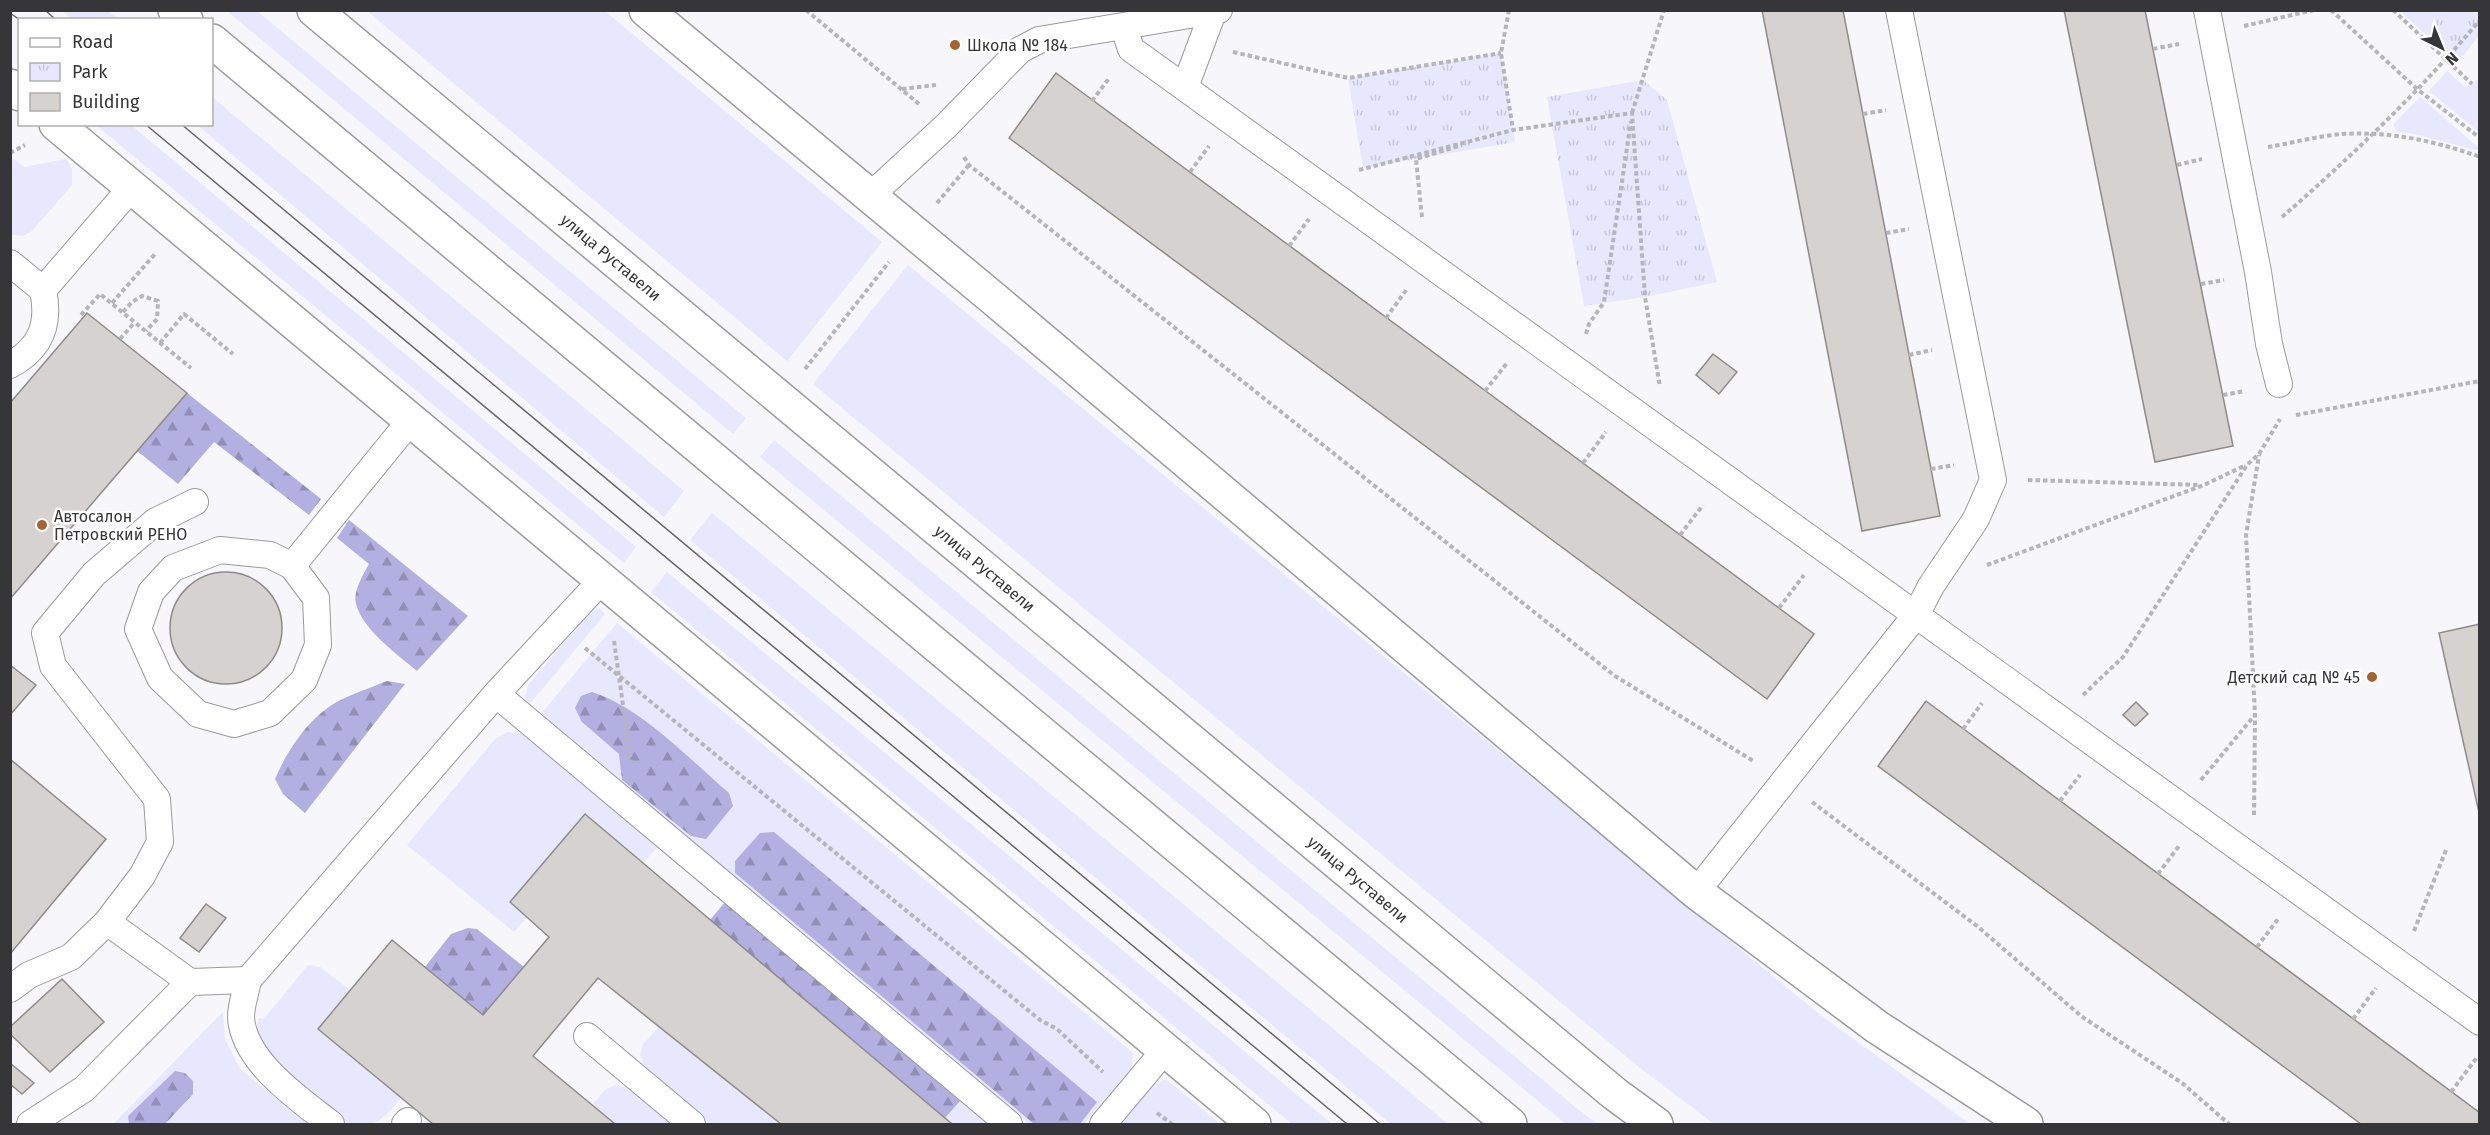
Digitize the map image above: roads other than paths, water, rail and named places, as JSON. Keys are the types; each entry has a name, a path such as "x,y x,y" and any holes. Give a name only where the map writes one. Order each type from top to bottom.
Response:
{"main road":[{"name":"улица Руставели","path":"314,10 1615,1094 1656,1125"},
{"path":"646,10 1696,892 1876,1027 2026,1125"},
{"path":"213,42 1510,1125"},
{"path":"58,126 1254,1125"}],"lane":[{"path":"1696,892 1916,615 1931,586 1976,519 1993,480 1899,10"},
{"path":"2207,10 2269,344 2279,384"},
{"path":"870,196 946,126 1020,50 1039,40 1216,11"},
{"path":"1185,87 1216,11"},
{"path":"1124,27 1131,49 2480,1022"},
{"path":"10,365 37,341 44,328 45,300 132,187"},
{"path":"10,263 45,300"},
{"path":"292,566 410,421"},
{"path":"10,989 29,975 71,957 107,922 142,876 160,842 157,799 53,666 45,633 103,567 156,521 195,502"},
{"path":"220,550 270,555 292,566 316,598 318,645 304,680 270,713 234,724 198,714 160,678 138,629 151,592 173,568 220,550"},
{"path":"331,1125 269,1074 244,1035 241,1016 248,980 496,694 601,581"},
{"path":"496,694 1010,1125"},
{"path":"107,922 190,981 248,980"},
{"path":"30,1125 84,1089 190,981"},
{"path":"587,1036 692,1125"},
{"path":"1102,1125 1165,1050"}],"tram line":[{"path":"45,10 54,18"},
{"path":"10,13 18,19"},
{"path":"147,126 1347,1124"},
{"path":"183,126 1380,1124"}],"place":[{"name":"Школа № 184","path":"955,45"},
{"name":"Автосалон Петровский РЕНО","path":"42,525"},
{"name":"Детский сад № 45","path":"2372,677"}]}
